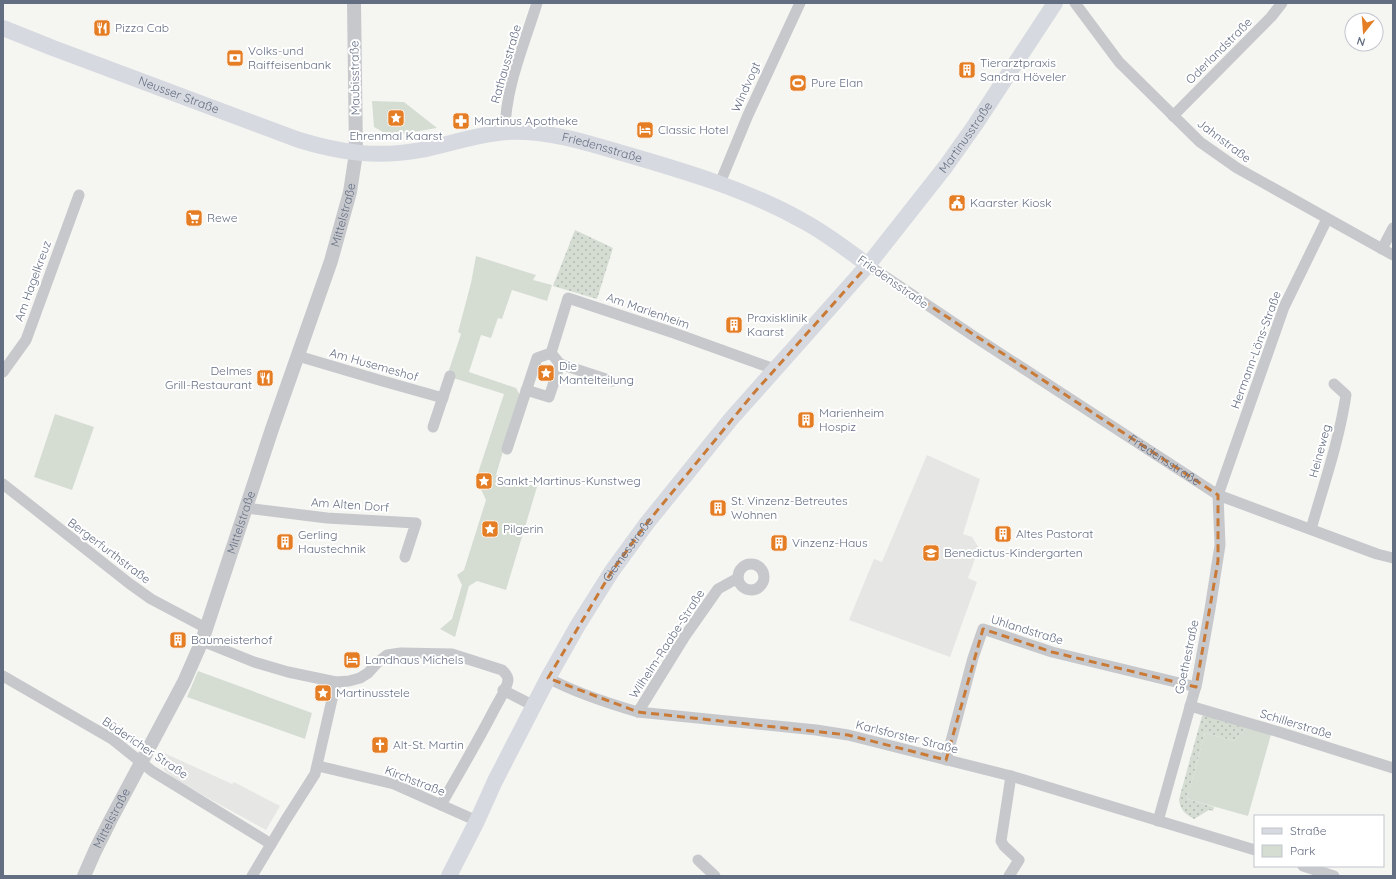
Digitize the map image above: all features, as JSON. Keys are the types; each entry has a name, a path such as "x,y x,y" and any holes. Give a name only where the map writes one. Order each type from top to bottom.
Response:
{"main road":[{"name":"Martinusstraße","path":"868,265 946,166 975,125 1055,3"},
{"name":"Neusser Straße","path":"3,28 299,140 356,154"},
{"name":"Friedensstraße","path":"356,154 387,154 421,150 461,140 505,132 533,132 580,141 720,183 758,199 804,222 868,265"},
{"name":"Giemesstraße","path":"449,876 477,821 495,781 548,678 578,625 612,571 647,523 731,419 868,265"}],"street":[{"name":"Maubisstraße","path":"354,3 356,154"},
{"name":"Rathausstraße","path":"505,132 505,116 513,77 538,3"},
{"name":"Windvogt","path":"720,183 748,115 800,3"},
{"name":"Jahnstraße","path":"1075,3 1119,62 1200,142 1237,168 1393,255"},
{"name":"Oderlandstraße","path":"1173,116 1271,17 1282,3"},
{"name":"Mittelstraße","path":"84,876 95,851 184,682 204,635 331,260 350,192 356,154"},
{"name":"Am Hagelkreuz","path":"3,372 26,340 79,195"},
{"name":"Hermann-Löns-Straße","path":"1218,494 1284,307 1327,219"},
{"path":"1382,249 1393,228"},
{"name":"Friedensstraße","path":"868,265 982,342 1218,494 1377,554 1393,558"},
{"name":"Am Marienheim","path":"551,353 568,298 674,333 774,369"},
{"path":"507,449 537,358 551,353 560,364 612,381"},
{"name":"Am Husemeshof","path":"298,356 443,398"},
{"path":"526,390 549,397 560,364"},
{"path":"433,427 450,376"},
{"name":"Heineweg","path":"1311,529 1338,437 1346,394 1334,384"},
{"name":"Bergerfurthstraße","path":"3,484 146,595 177,614 204,635 254,662 288,672 336,682 349,682 360,678 387,655 401,653 444,653 502,670 506,673 508,678 504,690"},
{"name":"Goethestraße","path":"1158,821 1196,687 1219,553 1220,531 1218,494"},
{"name":"Am Alten Dorf","path":"246,508 327,518 416,523 405,557"},
{"name":"Wilhelm-Raabe-Straße","path":"638,712 685,636 718,589 738,578"},
{"name":"Uhlandstraße","path":"946,760 973,658 983,629 1052,652 1196,687"},
{"name":"Büdericher Straße","path":"3,676 112,739 152,771 271,844"},
{"name":"Karlsforster Straße","path":"548,678 566,687 610,704 638,712 816,730 848,735 1011,776 1254,850"},
{"path":"252,876 310,784 318,766 336,682"},
{"path":"441,805 504,690 534,706"},
{"name":"Schillerstraße","path":"1190,706 1393,768"},
{"name":"Kirchstraße","path":"318,766 394,784 477,821"},
{"path":"1009,876 1019,860 1004,846 1001,841 1011,776"},
{"path":"698,860 715,876"},
{"path":"1306,867 1334,876"}],"highlighted area":[{"path":"868,265 1160,456 1218,495 1218,561 1196,687 1052,652 983,629 946,760 848,735 638,712 548,678 612,571 647,523 753,394"}],"shaded area":[{"name":"Benedictus-Kindergarten","path":"927,455 980,479 963,534 972,537 979,548 968,578 977,582 950,657 849,620 874,559 882,562"},
{"path":"162,752 232,784 234,782 280,806 266,830 177,781 166,772 161,765"}],"green space":[{"path":"372,101 404,102 437,128 390,136 374,127"},
{"path":"575,230 613,248 597,299 553,286"},
{"path":"476,256 536,275 533,280 552,285 547,301 512,290 502,319 498,318 491,338 481,335 469,372 516,388 520,395 496,475 537,487 506,590 477,581 469,586 455,637 440,629 452,619 462,585 457,575 464,570 486,500 476,479 504,394 447,376 461,334 458,332 471,283"},
{"path":"55,414 94,427 72,490 34,477"},
{"path":"198,671 312,713 305,739 187,697"},
{"path":"1206,714 1249,725 1234,741 1205,733 1187,799 1214,807 1213,811 1209,810 1194,819 1180,806 1179,799 1202,716"},
{"path":"1249,725 1272,731 1248,816 1187,799 1205,733 1234,741"}],"place":[{"name":"Pizza Cab","path":"102,28"},
{"name":"Volks-und Raiffeisenbank","path":"235,58"},
{"name":"Tierarztpraxis Sandra Höveler","path":"967,70"},
{"name":"Pure Elan","path":"798,83"},
{"name":"Ehrenmal Kaarst","path":"396,118"},
{"name":"Martinus Apotheke","path":"461,121"},
{"name":"Classic Hotel","path":"645,130"},
{"name":"Kaarster Kiosk","path":"957,203"},
{"name":"Rewe","path":"194,218"},
{"name":"Praxisklinik Kaarst","path":"734,325"},
{"name":"Die Mantelteilung","path":"546,373"},
{"name":"Delmes Grill-Restaurant","path":"265,378"},
{"name":"Marienheim Hospiz","path":"806,420"},
{"name":"Sankt-Martinus-Kunstweg","path":"484,481"},
{"name":"St. Vinzenz-Betreutes Wohnen","path":"718,508"},
{"name":"Pilgerin","path":"490,529"},
{"name":"Altes Pastorat","path":"1003,534"},
{"name":"Gerling Haustechnik","path":"285,542"},
{"name":"Vinzenz-Haus","path":"779,543"},
{"name":"Benedictus-Kindergarten","path":"931,553"},
{"name":"Baumeisterhof","path":"178,640"},
{"name":"Landhaus Michels","path":"352,660"},
{"name":"Martinusstele","path":"323,693"},
{"name":"Alt-St. Martin","path":"380,745"}]}
